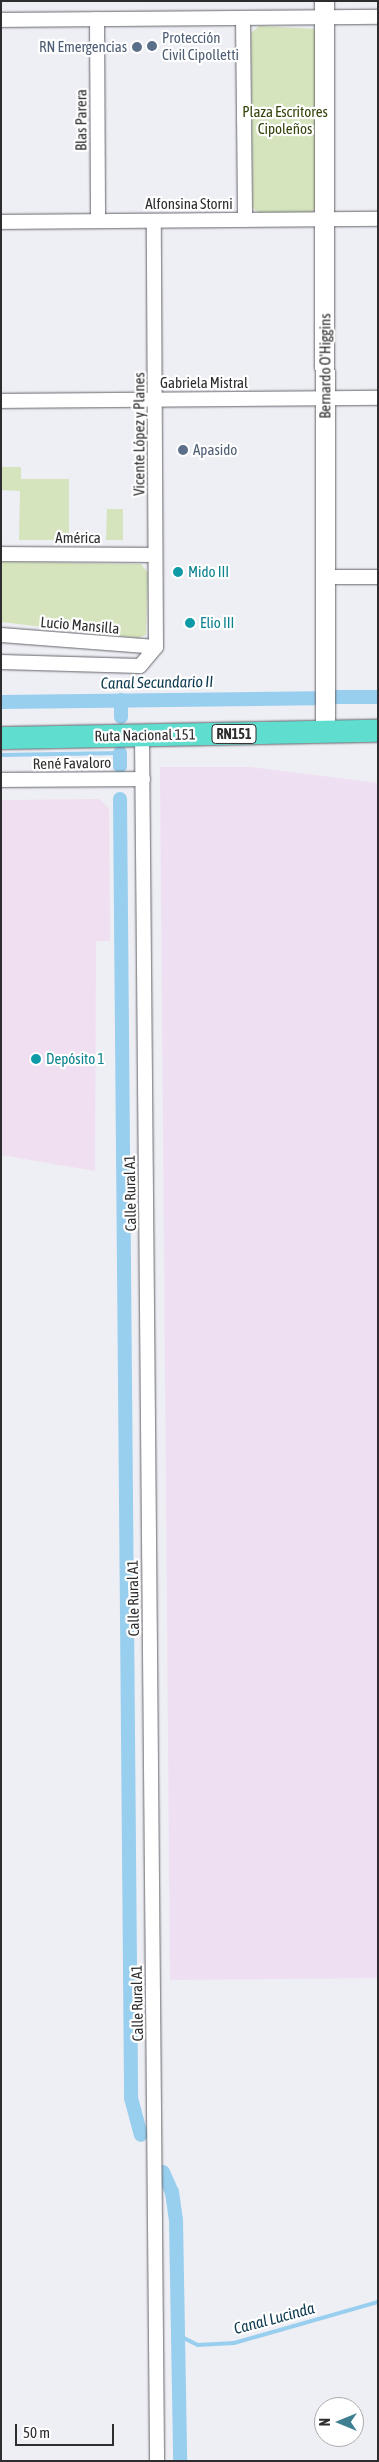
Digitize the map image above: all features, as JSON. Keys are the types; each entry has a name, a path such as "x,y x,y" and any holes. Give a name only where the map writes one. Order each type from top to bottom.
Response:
{"highway":[{"name":"Ruta Nacional 151","path":"1,738 378,731"}],"main road":[{"name":"Bernardo O'Higgins","path":"324,9 325,732"}],"street":[{"path":"1,20 243,18 324,9 378,17"},
{"path":"243,18 245,220"},
{"name":"Blas Parera","path":"96,19 98,221"},
{"name":"Alfonsina Storni","path":"1,222 378,219"},
{"name":"Vicente López y Planes","path":"154,221 156,647"},
{"name":"Gabriela Mistral","path":"1,401 378,398"},
{"name":"América","path":"1,554 156,555"},
{"path":"325,577 378,577"},
{"name":"Lucio Mansilla","path":"1,635 156,647"},
{"path":"1,662 140,666 156,647"},
{"name":"Calle Rural A1","path":"142,736 157,2461"},
{"name":"René Favaloro","path":"1,780 143,778"}],"shaded area":[{"path":"160,767 251,767 378,783 378,1978 170,1980"},
{"path":"99,799 109,808 110,941 96,941 95,1171 1,1155 1,800"}],"green space":[{"name":"Plaza Escritores Cipoleños","path":"259,26 316,29 316,209 312,212 259,213 253,208 251,33"},
{"path":"1,467 21,467 21,479 69,479 69,540 19,540 20,491 1,490"},
{"path":"107,509 123,509 123,540 106,540"},
{"path":"1,562 141,564 148,573 146,635 138,638 1,622"}],"waterway":[{"name":"Canal Secundario II","path":"336,697 378,697"},
{"name":"Canal Secundario II","path":"1,702 314,698"},
{"path":"121,700 121,717"},
{"path":"1,755 120,753"},
{"path":"120,753 120,766"},
{"path":"120,799 131,2098 141,2135"},
{"path":"163,2172 172,2192 176,2220 180,2461"},
{"name":"Canal Lucinda","path":"178,2335 198,2345 234,2343 378,2302"}],"place":[{"name":"Protección Civil Cipolletti","path":"152,46"},
{"name":"RN Emergencias","path":"137,47"},
{"name":"Apasido","path":"183,450"},
{"name":"Mido III","path":"178,572"},
{"name":"Elio III","path":"190,623"},
{"name":"Depósito 1","path":"36,1059"}]}
